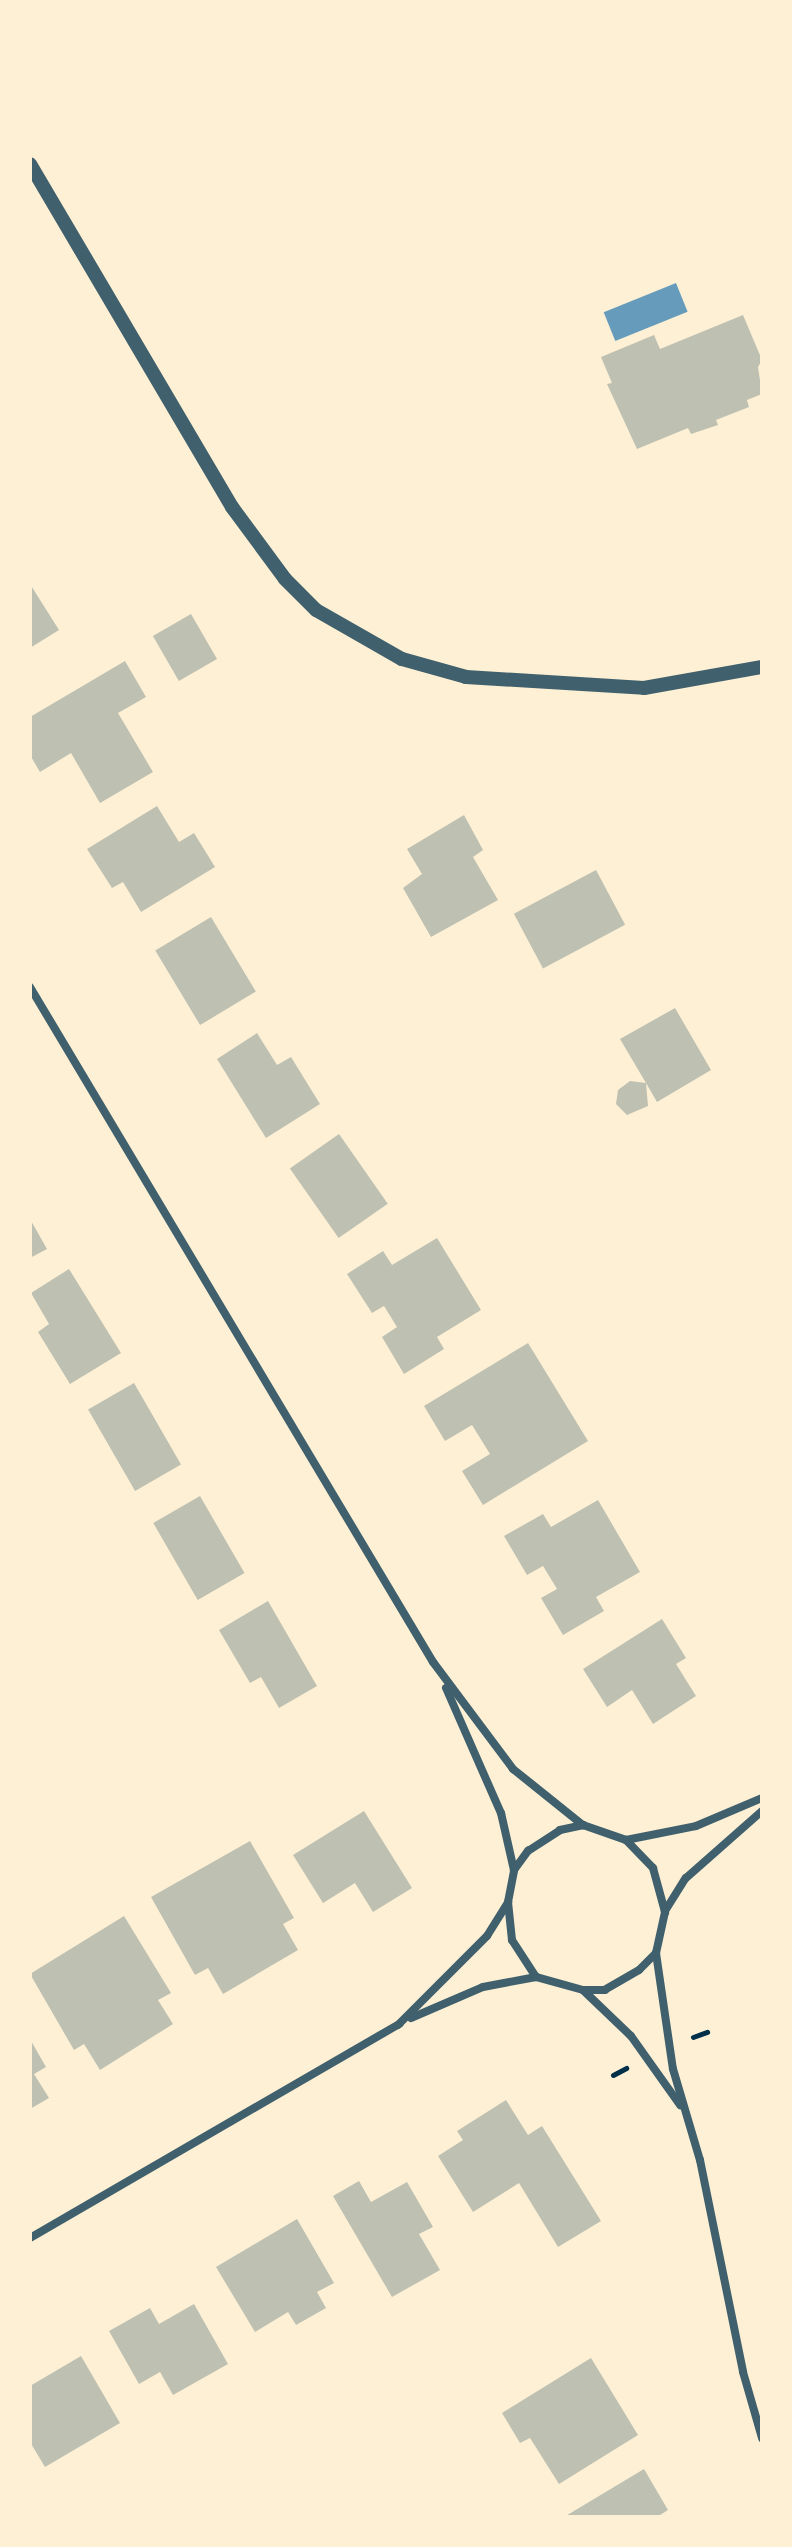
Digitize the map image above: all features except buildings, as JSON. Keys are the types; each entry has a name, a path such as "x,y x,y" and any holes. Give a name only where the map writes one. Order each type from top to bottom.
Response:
{"street":[{"path":"30,164 232,507 285,579 316,610 402,659 466,677 644,688 762,667"},
{"path":"30,987 433,1662 513,1769 583,1825 626,1840 653,1868 665,1912"},
{"path":"433,1662 495,1798 514,1870 508,1902 512,1940 536,1977"},
{"path":"626,1840 696,1826 762,1798"},
{"path":"762,1811 686,1878 665,1912 656,1953 660,2000 685,2114 700,2160 743,2372 762,2438"},
{"path":"514,1870 542,1839 583,1825"},
{"path":"398,2025 470,1956 508,1902"},
{"path":"30,2238 398,2025 483,1987 536,1977 583,1990 605,1990 656,1953"},
{"path":"583,1990 631,2036 685,2114"}],"water":[{"path":"676,283 688,312 615,341 604,312"}]}
